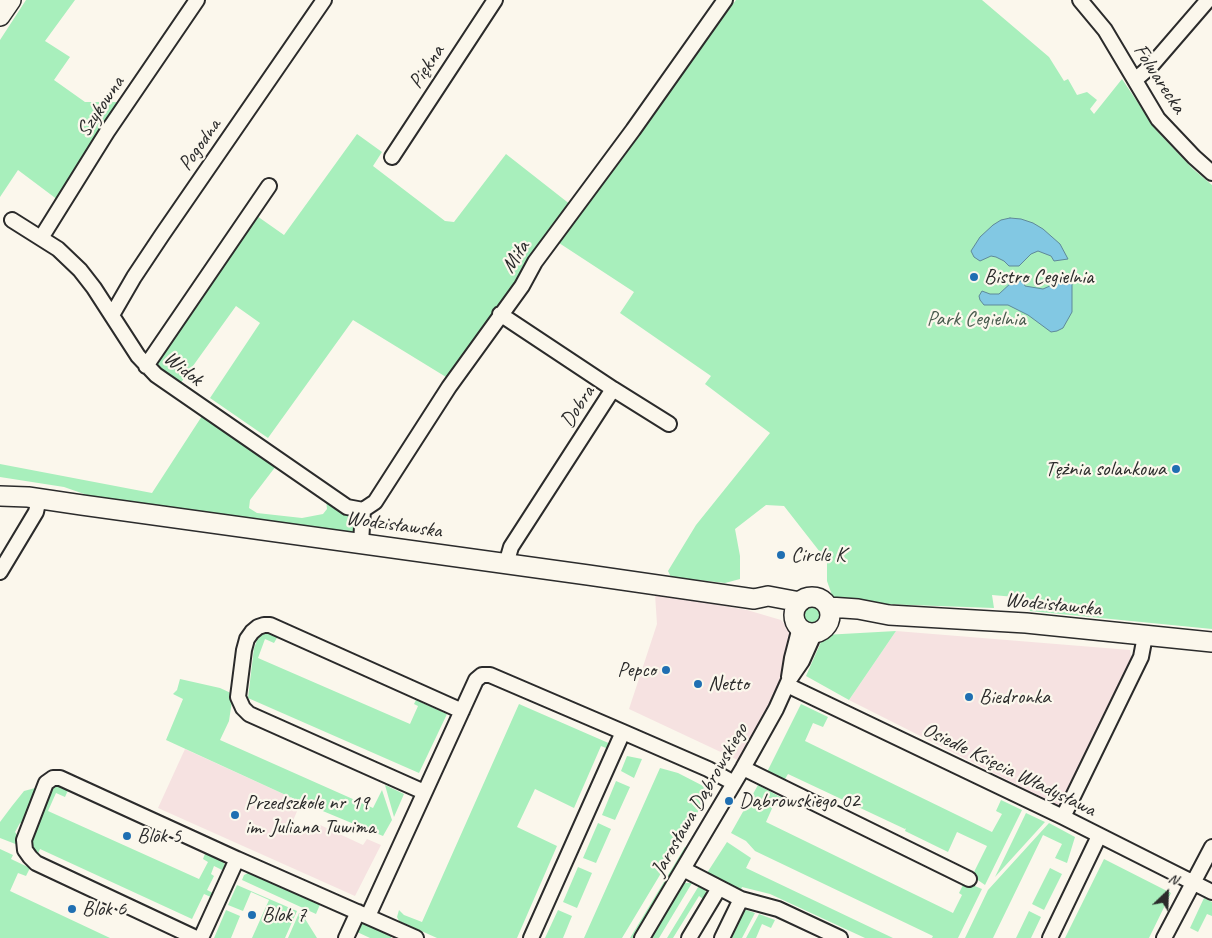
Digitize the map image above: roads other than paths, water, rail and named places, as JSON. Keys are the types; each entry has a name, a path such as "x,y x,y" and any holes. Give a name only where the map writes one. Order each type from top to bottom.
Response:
{"street":[{"path":"0,16 11,0"},
{"name":"Szykowna","path":"41,238 107,132 197,0"},
{"name":"Pogodna","path":"112,316 134,277 162,234 324,0"},
{"name":"Piękna","path":"392,156 495,0"},
{"name":"Miła","path":"363,510 375,502 449,387 522,286 535,262 628,137 725,0"},
{"name":"Folwarecka","path":"1080,0 1105,30 1158,119 1194,158 1212,173"},
{"path":"1135,80 1151,66 1208,0"},
{"path":"146,366 268,186"},
{"name":"Widok","path":"12,220 58,250 80,270 146,366 173,389 347,507 363,510"},
{"name":"Dobra","path":"500,314 613,389 511,547 506,564"},
{"path":"613,389 669,424"},
{"name":"Wodzisławska","path":"0,490 33,498"},
{"name":"Wodzisławska","path":"0,496 33,498 754,599 768,596 811,618 860,620 888,615 1026,624 1212,642"},
{"path":"0,572 36,512 33,498"},
{"path":"361,543 363,510"},
{"name":"Jarosława Dąbrowskiego","path":"642,938 776,709 788,683 792,658 811,618"},
{"path":"424,792 249,714 243,708 238,697 247,639 258,627 270,625 462,711"},
{"path":"1063,817 1142,654 1145,636"},
{"path":"346,938 363,914 424,792 476,680 482,675 490,675 623,732 708,769 734,783"},
{"name":"Osiedle Księcia Władysława","path":"788,683 1212,892"},
{"path":"531,938 623,732"},
{"path":"743,768 969,878"},
{"path":"196,938 36,863 30,857 25,850 24,840 46,783 53,778 60,778 416,938"},
{"path":"1050,938 1099,836"},
{"path":"1164,938 1212,847"},
{"path":"201,938 237,859"},
{"path":"684,869 740,899 778,909 840,938"},
{"path":"689,938 720,888"},
{"path":"722,938 740,899"}],"water":[{"path":"1010,218 1033,223 1043,229 1060,244 1068,259 1054,261 1051,256 1038,251 1031,254 1019,266 1009,266 996,257 991,256 980,261 974,257 971,251 980,237 993,225 1001,220"},
{"path":"1072,274 1072,312 1063,328 1057,331 1051,332 1028,315 1008,305 984,305 980,300 979,296 982,291 990,294 999,294 1013,281 1023,281 1025,286 1043,289 1052,285 1057,275"}],"place":[{"name":"Bistro Cegielnia","path":"974,277"},
{"name":"Tężnia solankowa","path":"1176,469"},
{"name":"Circle K","path":"781,555"},
{"name":"Pepco","path":"666,670"},
{"name":"Netto","path":"698,684"},
{"name":"Biedronka","path":"969,697"},
{"name":"Dąbrowskiego 02","path":"729,801"},
{"name":"Przedszkole nr 19 im. Juliana Tuwima","path":"235,815"},
{"name":"Blok 5","path":"127,836"},
{"name":"Blok 6","path":"72,909"},
{"name":"Blok 7","path":"252,915"}],"park label":[{"name":"Park Cegielnia","path":"976,319"}]}
